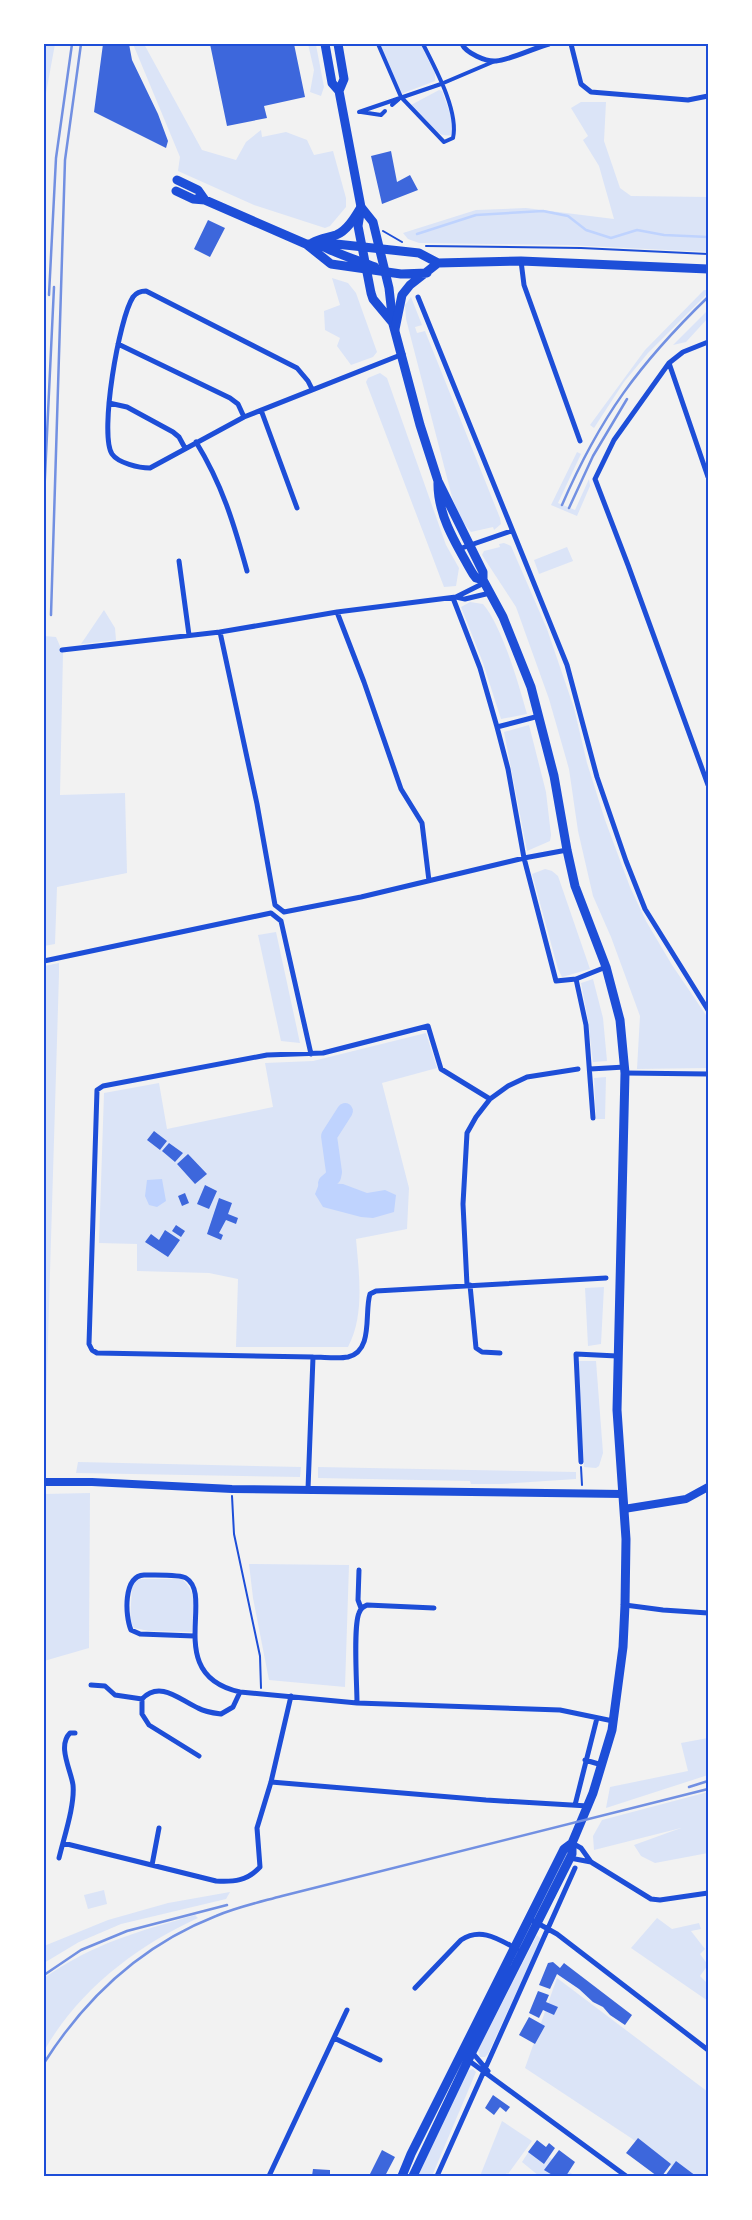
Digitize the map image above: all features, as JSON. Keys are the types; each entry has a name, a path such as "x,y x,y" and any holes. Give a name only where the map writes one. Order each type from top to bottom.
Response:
{"main road":[{"path":"325,44 332,83 339,91 361,207 358,226 373,299 394,326"},
{"path":"338,44 344,79 339,91"},
{"path":"177,180 198,190 206,200"},
{"path":"176,191 193,199 206,200 385,272 401,274 427,273"},
{"path":"312,244 322,237 337,235 343,231 361,207"},
{"path":"361,207 373,222 390,288 394,326 403,354 420,425 438,481 483,572 483,582"},
{"path":"312,244 419,254 438,263 521,261 708,269"},
{"path":"394,326 402,295 438,263"},
{"path":"402,2176 410,2154 467,2053 534,1921 572,1854 573,1840 602,1766 613,1721 625,1605 626,1554 617,1410 625,1070 620,1020 606,967 576,886 566,850 554,776 531,687 519,654 490,593 483,582 473,574 459,549 440,505 438,481"},
{"path":"44,1482 92,1482 232,1489 623,1494"},
{"path":"624,1509 686,1499 708,1486"},
{"path":"534,1921 564,1849 573,1840"},
{"path":"413,2176 467,2053"}],"street":[{"path":"378,44 401,97 444,142 453,138 455,130 451,108 423,44"},
{"path":"462,44 464,48 477,56 495,62"},
{"path":"385,111 381,115 359,112 442,84 495,62 549,44"},
{"path":"571,44 581,84 590,92 688,100 708,96"},
{"path":"392,105 401,97"},
{"path":"521,261 524,285 580,442"},
{"path":"312,389 297,368 146,291 134,294 128,305 118,344 107,440 112,453 118,460 143,468 150,468 244,416 403,354"},
{"path":"418,297 511,531 567,665 611,820 646,909 708,1010"},
{"path":"708,342 682,352 669,363 614,440 595,479 708,785"},
{"path":"118,344 230,398 238,404 244,416"},
{"path":"669,363 708,477"},
{"path":"110,403 127,407 173,432 180,437 185,448"},
{"path":"261,410 297,508"},
{"path":"196,442 216,477 234,525 247,571"},
{"path":"459,549 511,531"},
{"path":"178,561 189,636"},
{"path":"454,597 483,582"},
{"path":"62,650 220,632 336,612 454,597 466,599 490,593"},
{"path":"454,597 480,668 497,727 508,769 524,858 556,981 576,979 606,967"},
{"path":"336,612 364,682 401,789 422,823 429,881"},
{"path":"220,632 257,804 276,905 280,910 284,912 304,908 566,850"},
{"path":"497,727 539,716"},
{"path":"44,961 271,913 281,920 311,1054"},
{"path":"576,979 586,1025 593,1118"},
{"path":"490,1099 441,1069 428,1026 311,1054 267,1055 104,1086 97,1090 89,1344 92,1350 97,1353 347,1357 361,1348 365,1342 367,1302 370,1294 376,1290 606,1278"},
{"path":"500,1353 482,1352 476,1348 468,1285 463,1204 468,1133 490,1099 508,1086 527,1077 578,1069"},
{"path":"590,1070 708,1074"},
{"path":"581,1462 576,1354 617,1356"},
{"path":"308,1489 313,1356"},
{"path":"359,1570 358,1600 361,1608"},
{"path":"194,1636 140,1634 131,1630 128,1623 128,1586 134,1579 142,1575 184,1576 192,1583 196,1593 195,1650 212,1680 225,1689 357,1703 560,1710 613,1721"},
{"path":"357,1703 357,1635 358,1615 361,1608 367,1605 434,1608"},
{"path":"625,1605 708,1613"},
{"path":"91,1685 105,1686 115,1695 142,1700 153,1692 167,1692 199,1709 221,1714 234,1707 240,1692"},
{"path":"62,1843 216,1881 232,1882 249,1877 260,1868 257,1828 271,1782 291,1696"},
{"path":"142,1700 142,1714 149,1725 199,1756"},
{"path":"575,1805 597,1718"},
{"path":"59,1858 74,1792 66,1758 65,1742 70,1733 75,1733"},
{"path":"585,1760 602,1766"},
{"path":"271,1782 486,1800 575,1805 587,1803"},
{"path":"152,1865 160,1828"},
{"path":"573,1840 591,1862"},
{"path":"570,1858 591,1862 651,1899 660,1900 708,1893"},
{"path":"437,2176 575,1868"},
{"path":"534,1921 548,1929 708,2050"},
{"path":"415,1988 461,1940 469,1935 486,1934 519,1950"},
{"path":"269,2176 347,2010"},
{"path":"334,2038 380,2060"},
{"path":"467,2053 485,2069"},
{"path":"467,2053 493,2076 626,2176"}],"path":[{"path":"384,230 405,245"},
{"path":"419,245 575,248 708,254"},
{"path":"581,1462 582,1493"},
{"path":"232,1489 234,1534 260,1656 261,1693"}],"shaded area":[{"path":"44,44 55,44 44,104"},
{"path":"133,44 144,44 202,150 236,160 246,142 261,130 262,137 286,132 307,140 314,155 333,151 346,198 346,207 330,226 325,228 254,205 178,171 180,157"},
{"path":"308,44 316,45 324,87 321,96 310,92 314,70"},
{"path":"378,44 422,44 433,67 435,81 401,94"},
{"path":"439,90 442,91 452,119 454,134 448,136 436,132 430,127 411,105"},
{"path":"581,102 606,102 604,141 620,188 631,196 708,197 708,252 567,245 419,243 408,239 403,233 476,210 526,208 614,219 599,166 583,140 588,136 571,108"},
{"path":"332,278 348,283 356,293 377,352 373,357 351,365 337,346 340,338 325,330 324,311 340,305"},
{"path":"704,290 708,290 708,293 648,353 624,382 594,428 590,425 645,350"},
{"path":"411,297 422,325 415,327 417,333 425,331 500,518 501,524 494,530 493,527 471,532 461,520 452,497 406,319 405,305"},
{"path":"708,310 708,318 686,342 673,345"},
{"path":"380,373 387,378 446,545 459,568 456,586 444,587 366,382 368,378"},
{"path":"577,452 581,454 558,503 575,510 589,479 590,486 577,516 551,505"},
{"path":"504,543 511,546 547,629 574,708 587,763 605,820 630,887 646,921 672,965 708,1018 708,1068 637,1069 640,1016 611,937 593,896 578,831 569,769 549,699 516,607 482,555 484,551 500,547 499,544"},
{"path":"567,547 573,561 539,574 534,560"},
{"path":"470,602 483,604 497,626 509,656 527,714 501,719 483,663 461,607"},
{"path":"104,610 115,628 116,640 81,644"},
{"path":"44,636 56,637 63,653 60,795 125,793 127,873 57,887 55,944 44,946"},
{"path":"529,725 546,792 551,835 550,841 527,851 504,732"},
{"path":"545,869 552,871 558,876 590,969 562,977 558,969 532,874"},
{"path":"276,932 300,1043 281,1041 258,935"},
{"path":"59,963 59,974 44,1472 44,966"},
{"path":"593,979 603,1018 607,1061 593,1062 581,983"},
{"path":"426,1033 437,1068 382,1083 409,1188 407,1229 356,1239 359,1308 357,1322 348,1347 236,1347 238,1279 209,1273 137,1271 137,1244 99,1243 104,1093 159,1083 167,1129 273,1107 265,1063 313,1061"},
{"path":"606,1077 605,1119 596,1119 594,1078"},
{"path":"604,1287 601,1344 588,1346 585,1288"},
{"path":"578,1361 596,1361 603,1453 599,1466 596,1468 584,1467"},
{"path":"78,1462 301,1467 300,1477 76,1473"},
{"path":"318,1467 576,1472 576,1479 471,1484 470,1481 318,1478"},
{"path":"90,1493 89,1648 44,1661 44,1494"},
{"path":"249,1564 349,1565 345,1687 269,1680 253,1598"},
{"path":"141,1579 182,1579 193,1597 192,1632 149,1631 134,1628 130,1621 132,1587 135,1581"},
{"path":"708,1738 708,1775 606,1808 610,1787 688,1771 681,1743"},
{"path":"708,1792 708,1853 655,1863 641,1856 634,1845 681,1828 594,1850 593,1836 602,1820"},
{"path":"104,1890 107,1904 88,1909 84,1895"},
{"path":"230,1892 226,1899 121,1924 79,1942 44,1963 44,1946 108,1920 168,1903"},
{"path":"195,1915 198,1918 153,1942 110,1972 74,2009 44,2051 44,1978 98,1947 135,1933"},
{"path":"657,1918 672,1929 699,1923 701,1929 691,1931 705,1949 700,1954 708,1965 700,1976 708,1984 708,2001 631,1948"},
{"path":"537,1935 541,1939 488,2054 485,2057 480,2057 478,2050"},
{"path":"557,1978 708,2092 708,2176 684,2176 631,2138 525,2068"},
{"path":"473,2069 476,2072 432,2176 418,2176 467,2071"},
{"path":"502,2121 532,2141 508,2174 504,2176 480,2176"},
{"path":"533,2145 575,2176 539,2176 522,2162"}],"water":[{"path":"162,1179 166,1201 157,1207 149,1205 145,1196 147,1180"},
{"path":"319,1184 343,1184 367,1193 385,1190 396,1195 394,1212 373,1218 361,1217 323,1207 315,1194"}],"building":[{"path":"103,44 129,44 132,60 158,114 168,141 166,148 94,112"},
{"path":"210,44 294,44 305,97 264,106 267,118 227,126"},
{"path":"391,151 397,182 410,175 418,190 382,204 371,156"},
{"path":"208,220 225,228 210,257 194,249"},
{"path":"154,1131 167,1141 160,1150 147,1140"},
{"path":"169,1143 183,1153 175,1162 162,1151"},
{"path":"188,1154 207,1174 195,1184 177,1164"},
{"path":"205,1185 217,1191 209,1209 197,1204"},
{"path":"185,1193 189,1203 182,1206 178,1196"},
{"path":"219,1198 232,1203 228,1214 238,1218 236,1224 226,1220 219,1233 223,1235 221,1240 207,1234"},
{"path":"176,1225 185,1231 181,1237 172,1231"},
{"path":"165,1230 180,1240 168,1257 145,1242 151,1234 159,1240"},
{"path":"553,1962 560,1968 564,1963 632,2015 625,2025 557,1974 550,1989 539,1985 548,1963"},
{"path":"538,1991 549,1995 546,2002 558,2007 554,2015 543,2010 539,2018 529,2013"},
{"path":"529,2017 545,2026 535,2044 519,2035"},
{"path":"493,2095 510,2107 506,2112 500,2107 494,2115 485,2108"},
{"path":"638,2138 671,2164 662,2176 657,2176 626,2153"},
{"path":"537,2140 546,2147 549,2143 555,2148 544,2164 528,2152"},
{"path":"382,2150 395,2157 385,2176 369,2176"},
{"path":"559,2150 575,2162 566,2176 554,2176 544,2170"},
{"path":"676,2161 696,2176 665,2176"},
{"path":"313,2169 330,2170 330,2176 312,2176"}],"waterway":[{"path":"417,234 476,215 543,211 568,216 586,230 611,238 637,230 664,235 708,237"},
{"path":"326,1183 333,1177 334,1172 329,1136 345,1111"}],"railway":[{"path":"49,295 56,158 72,44"},
{"path":"51,615 65,160 81,44"},
{"path":"44,497 54,287"},
{"path":"562,505 591,445 623,393 661,345 708,297"},
{"path":"569,508 593,456 627,399"},
{"path":"689,1787 708,1781"},
{"path":"44,2063 78,2016 118,1976 164,1942 216,1916 240,1907 282,1896 708,1789"},
{"path":"44,1975 81,1950 127,1931 227,1905"}]}
